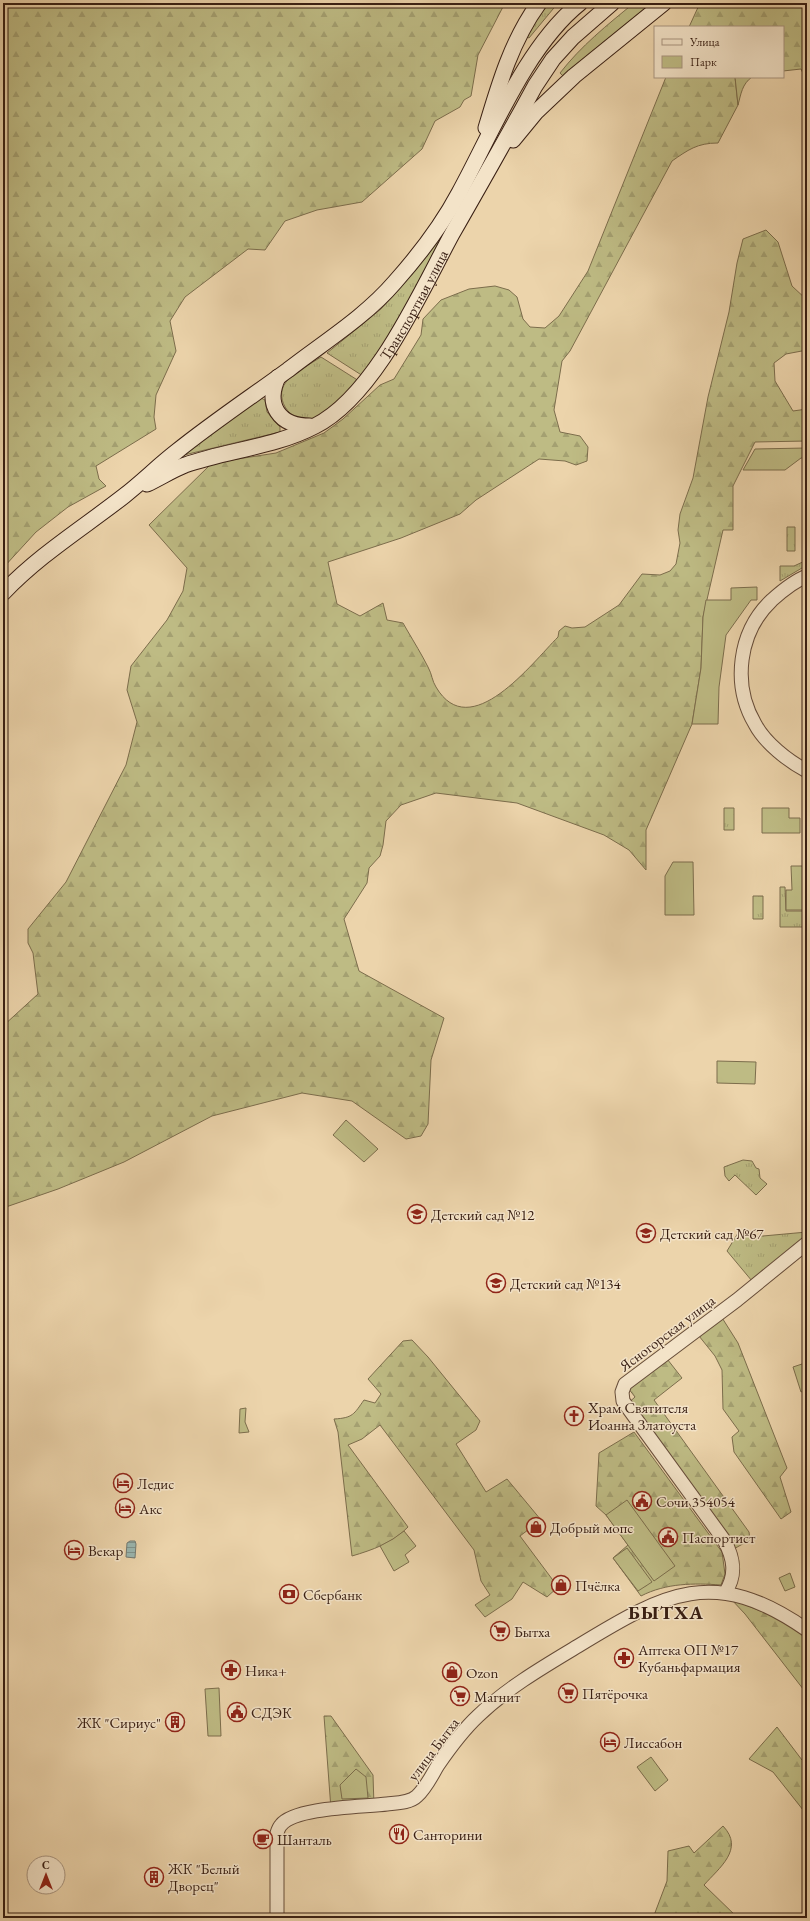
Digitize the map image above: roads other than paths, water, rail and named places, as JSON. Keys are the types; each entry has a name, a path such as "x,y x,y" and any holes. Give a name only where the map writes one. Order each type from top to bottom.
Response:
{"main road":[{"path":"477,157 500,83 517,39 525,23 539,3"},
{"name":"Транспортная улица","path":"3,593 46,553 123,496 177,452 362,314 395,283 434,233 458,195 477,157 535,54 550,33 580,3"},
{"name":"Транспортная улица","path":"123,496 185,465 272,442 315,426 338,412 365,382 413,307 535,86 553,59 573,36 612,3"},
{"path":"492,165 536,112 574,76 664,3"},
{"path":"278,377 274,387 273,397 275,408 280,415 291,424 315,426"}],"street":[{"path":"807,576 781,592 765,607 754,622 746,640 743,654 741,683 746,706 755,725 770,742 798,766 807,771"},
{"name":"Ясногорская улица","path":"724,1593 733,1575 733,1565 730,1551 724,1540 623,1400 622,1392 625,1384 737,1300 807,1243"},
{"name":"улица Бытха","path":"277,1918 277,1833 281,1825 287,1820 302,1814 331,1809 398,1803 416,1797 443,1759 477,1717 519,1683 622,1620 653,1604 699,1592 724,1593 743,1597 771,1608 807,1630"}],"water":[{"path":"130,1541 135,1541 136,1544 135,1558 126,1557 127,1543"}],"place":[{"name":"Детский сад №12","path":"417,1214"},
{"name":"Детский сад №67","path":"646,1233"},
{"name":"Детский сад №134","path":"496,1283"},
{"name":"Храм Святителя Иоанна Златоуста","path":"574,1416"},
{"name":"Ледис","path":"123,1483"},
{"name":"Сочи 354054","path":"642,1501"},
{"name":"Акс","path":"125,1508"},
{"name":"Добрый мопс","path":"536,1527"},
{"name":"Паспортист","path":"668,1537"},
{"name":"Векар","path":"74,1550"},
{"name":"Пчёлка","path":"561,1585"},
{"name":"Сбербанк","path":"289,1594"},
{"name":"Бытха","path":"500,1631"},
{"name":"Аптека ОП №17 Кубаньфармация","path":"624,1658"},
{"name":"Ника+","path":"231,1670"},
{"name":"Ozon","path":"452,1672"},
{"name":"Пятёрочка","path":"568,1693"},
{"name":"Магнит","path":"460,1696"},
{"name":"СДЭК","path":"237,1712"},
{"name":"ЖК \"Сириус\"","path":"175,1722"},
{"name":"Лиссабон","path":"610,1742"},
{"name":"Санторини","path":"399,1834"},
{"name":"Шанталь","path":"263,1839"},
{"name":"ЖК \"Белый Дворец\"","path":"154,1877"}],"district":[{"name":"БЫТХА","path":"666,1612"}]}
